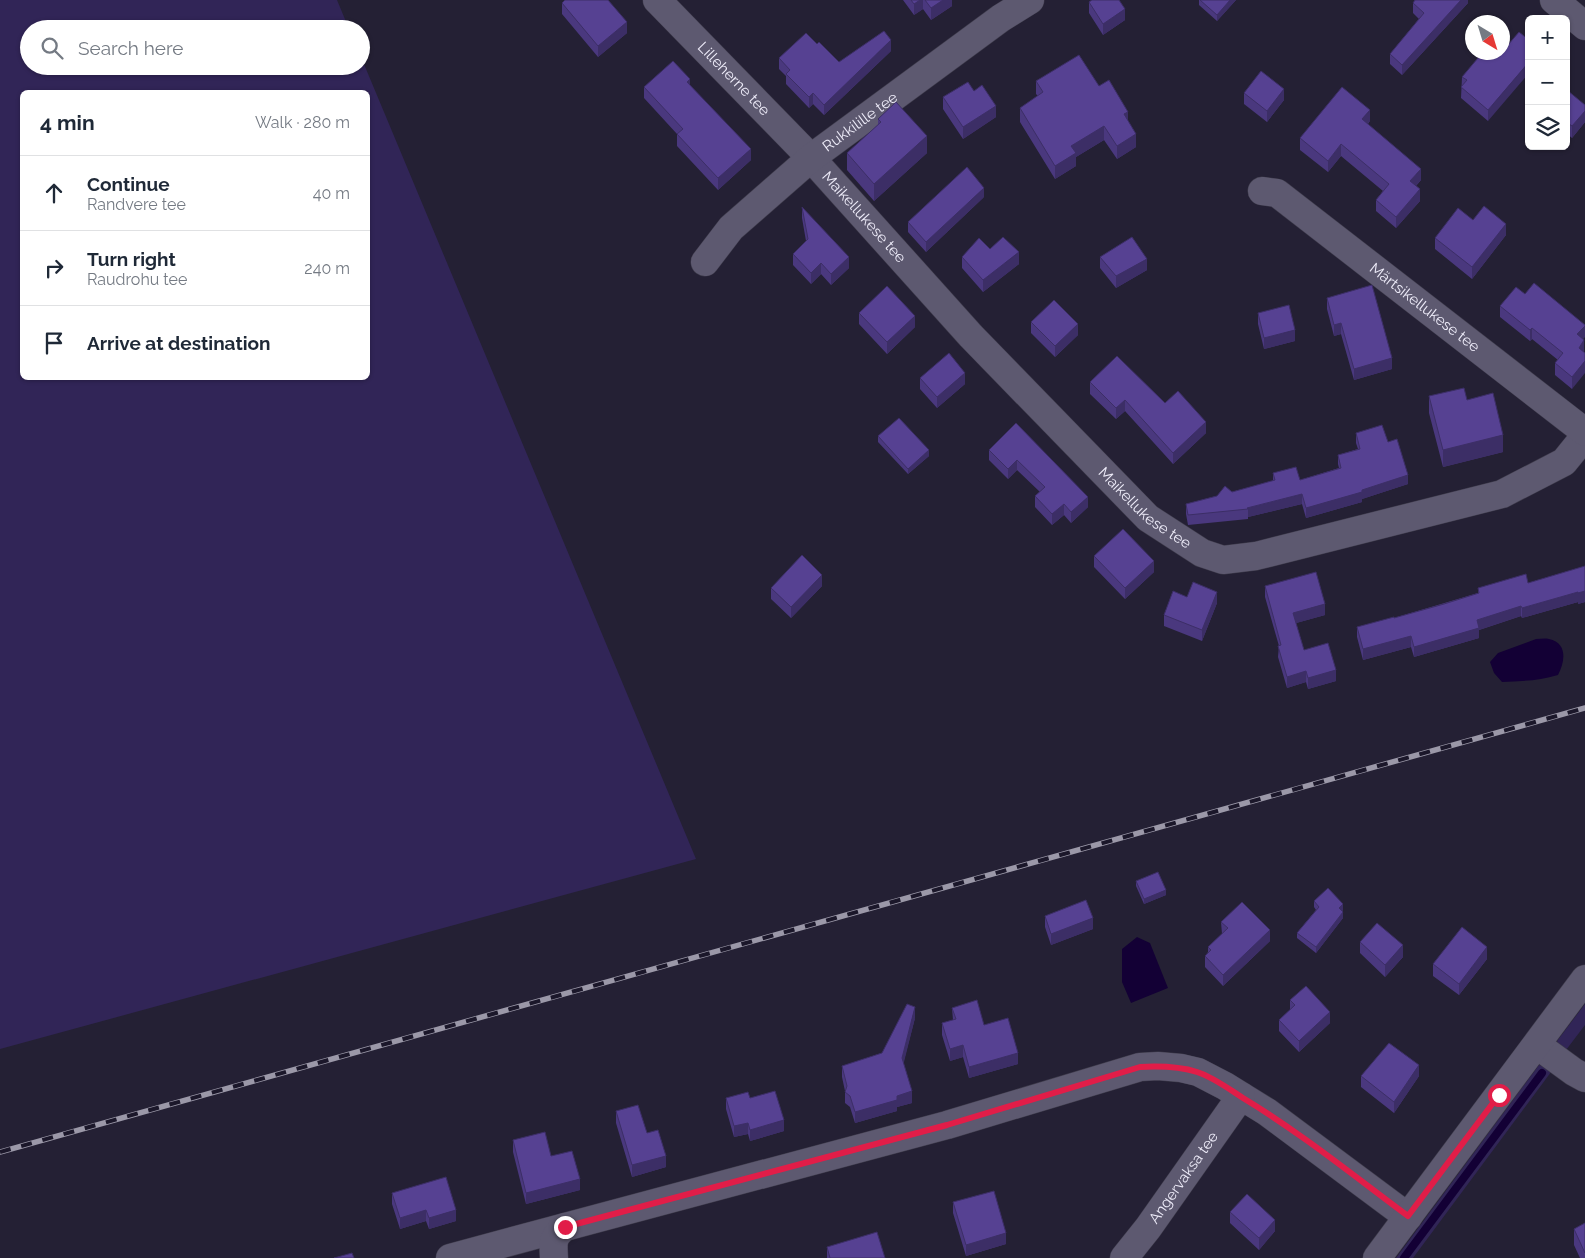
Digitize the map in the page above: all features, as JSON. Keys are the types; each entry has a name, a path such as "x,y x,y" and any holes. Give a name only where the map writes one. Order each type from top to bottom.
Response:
{"street":[{"name":"Lilleherne tee","path":"657,0 811,158"},
{"name":"Rukkilille tee","path":"705,262 731,228 811,158 995,9 1030,0"},
{"path":"1554,0 1585,26"},
{"name":"Maikellukese tee","path":"811,158 971,336 1148,518 1202,553 1223,560 1256,556 1502,494 1564,462 1585,436"},
{"name":"Märtsikellukese tee","path":"1262,191 1277,193 1585,432"},
{"path":"1377,1258 1585,979"},
{"path":"1537,1045 1585,1078"},
{"path":"450,1258 947,1125 1140,1067 1181,1068 1198,1072 1275,1118 1408,1216"},
{"name":"Angervaksa tee","path":"1124,1258 1148,1228 1241,1096"},
{"path":"554,1258 553,1242 556,1234 565,1227"}],"shaded area":[{"path":"0,0 337,0 345,20 20,20 20,75 369,75 696,859 0,1049"},
{"path":"1536,639 1547,639 1559,644 1562,649 1563,659 1558,675 1537,680 1502,682 1494,673 1490,662 1498,653"},
{"path":"1137,937 1150,943 1168,988 1131,1003 1122,982 1122,949"},
{"path":"1585,1004 1585,1025 1563,1054 1557,1041"},
{"path":"1539,1065 1554,1068 1413,1258 1396,1258"}],"building":[{"path":"565,0 608,0 627,22 598,46 562,3"},
{"path":"911,0 920,0 914,4"},
{"path":"925,0 943,0 931,8"},
{"path":"1092,0 1119,0 1125,9 1103,24 1089,2"},
{"path":"1200,0 1230,0 1217,15"},
{"path":"1415,0 1461,0 1402,65 1390,54 1424,13 1413,3"},
{"path":"884,31 891,40 824,105 813,93 809,97 786,74 790,70 779,58 806,33 817,44 819,42 839,62"},
{"path":"1519,32 1525,37 1525,67 1488,110 1461,87 1467,80 1462,77 1476,60 1510,60 1510,42"},
{"path":"1079,55 1099,86 1109,80 1128,112 1124,114 1136,134 1117,146 1104,126 1071,146 1076,153 1055,166 1020,108 1043,92 1036,81"},
{"path":"673,61 690,79 687,82 751,149 718,178 677,134 683,129 644,87"},
{"path":"1261,71 1284,89 1267,111 1244,93"},
{"path":"968,82 974,91 982,85 996,106 963,127 943,97"},
{"path":"1342,87 1370,110 1362,119 1421,169 1410,181 1420,189 1396,217 1376,200 1389,184 1341,144 1328,161 1300,138"},
{"path":"1570,92 1585,105 1585,111 1572,126 1570,125"},
{"path":"896,102 927,136 874,184 847,153 881,122 878,119"},
{"path":"967,167 984,188 926,242 908,222"},
{"path":"1484,206 1506,224 1472,267 1435,238 1458,208 1473,220"},
{"path":"802,207 849,257 831,274 821,263 811,273 793,254 808,239"},
{"path":"1003,237 1019,252 983,280 962,257 979,238 990,249"},
{"path":"1132,237 1147,259 1116,276 1100,257"},
{"path":"1534,283 1585,325 1577,334 1584,340 1579,348 1585,353 1585,361 1572,377 1555,363 1563,353 1532,328 1530,330 1500,306 1516,287 1525,294"},
{"path":"1372,285 1392,358 1354,369 1341,323 1334,325 1327,298"},
{"path":"887,286 915,316 887,342 859,313"},
{"path":"1054,300 1078,324 1055,346 1031,322"},
{"path":"1289,305 1295,330 1264,338 1258,313"},
{"path":"949,353 965,373 937,397 920,378"},
{"path":"1117,356 1165,403 1178,391 1206,422 1173,453 1125,400 1116,408 1090,382"},
{"path":"1464,388 1467,400 1493,393 1503,435 1443,450 1429,396"},
{"path":"899,418 929,450 908,469 878,436"},
{"path":"1016,423 1088,497 1071,512 1064,504 1052,514 1035,496 1045,487 1017,460 1008,469 989,450"},
{"path":"1382,425 1388,442 1397,439 1408,475 1362,490 1362,492 1306,508 1302,494 1248,509 1188,515 1186,504 1217,496 1225,486 1232,492 1275,480 1273,473 1296,467 1300,480 1341,468 1338,455 1360,449 1356,433"},
{"path":"1123,529 1154,561 1125,588 1094,556"},
{"path":"802,555 822,575 791,607 771,588"},
{"path":"1585,566 1585,591 1522,608 1521,606 1477,620 1479,628 1414,647 1411,636 1363,649 1357,627 1444,604 1479,593 1478,588 1526,574 1528,583"},
{"path":"1316,572 1325,604 1293,613 1304,650 1328,643 1336,670 1308,678 1306,671 1287,677 1278,646 1281,645 1265,586"},
{"path":"1193,582 1217,592 1202,630 1164,615 1173,591 1187,597"},
{"path":"1158,872 1166,890 1144,899 1136,881"},
{"path":"1328,888 1343,904 1339,908 1343,912 1316,947 1297,933 1319,907 1314,901"},
{"path":"1086,900 1093,918 1051,934 1045,916"},
{"path":"1242,902 1270,930 1223,975 1205,956 1211,950 1208,947 1228,928 1221,922"},
{"path":"1377,923 1403,945 1385,965 1360,942"},
{"path":"1462,927 1487,947 1459,984 1433,964"},
{"path":"1306,986 1330,1012 1299,1041 1279,1020 1295,1005 1290,1000"},
{"path":"977,1000 984,1025 1008,1018 1018,1053 969,1067 963,1045 950,1049 942,1023 956,1019 952,1008"},
{"path":"907,1004 915,1007 902,1058 912,1091 897,1096 897,1100 855,1112 850,1096 845,1092 847,1086 842,1066 882,1053"},
{"path":"1389,1043 1419,1065 1394,1102 1361,1076"},
{"path":"775,1091 784,1120 750,1130 748,1123 734,1126 726,1098 748,1092 750,1098"},
{"path":"638,1105 647,1133 658,1130 666,1156 632,1165 616,1111"},
{"path":"545,1132 551,1156 572,1151 580,1179 526,1193 513,1140"},
{"path":"446,1177 456,1210 429,1218 426,1210 400,1218 392,1193"},
{"path":"994,1191 1006,1233 966,1245 953,1202"},
{"path":"1247,1194 1275,1220 1259,1238 1230,1212"},
{"path":"1585,1223 1585,1253 1574,1229"},
{"path":"877,1232 885,1258 830,1258 827,1247"},
{"path":"352,1253 354,1258 334,1258"}],"waterway":[{"path":"1404,1258 1542,1073"}],"railway":[{"path":"0,1152 1585,708"}],"route":[{"path":"565,1227 947,1125 1140,1067 1158,1066 1198,1072 1224,1086 1267,1112 1408,1216 1499,1095"}]}
